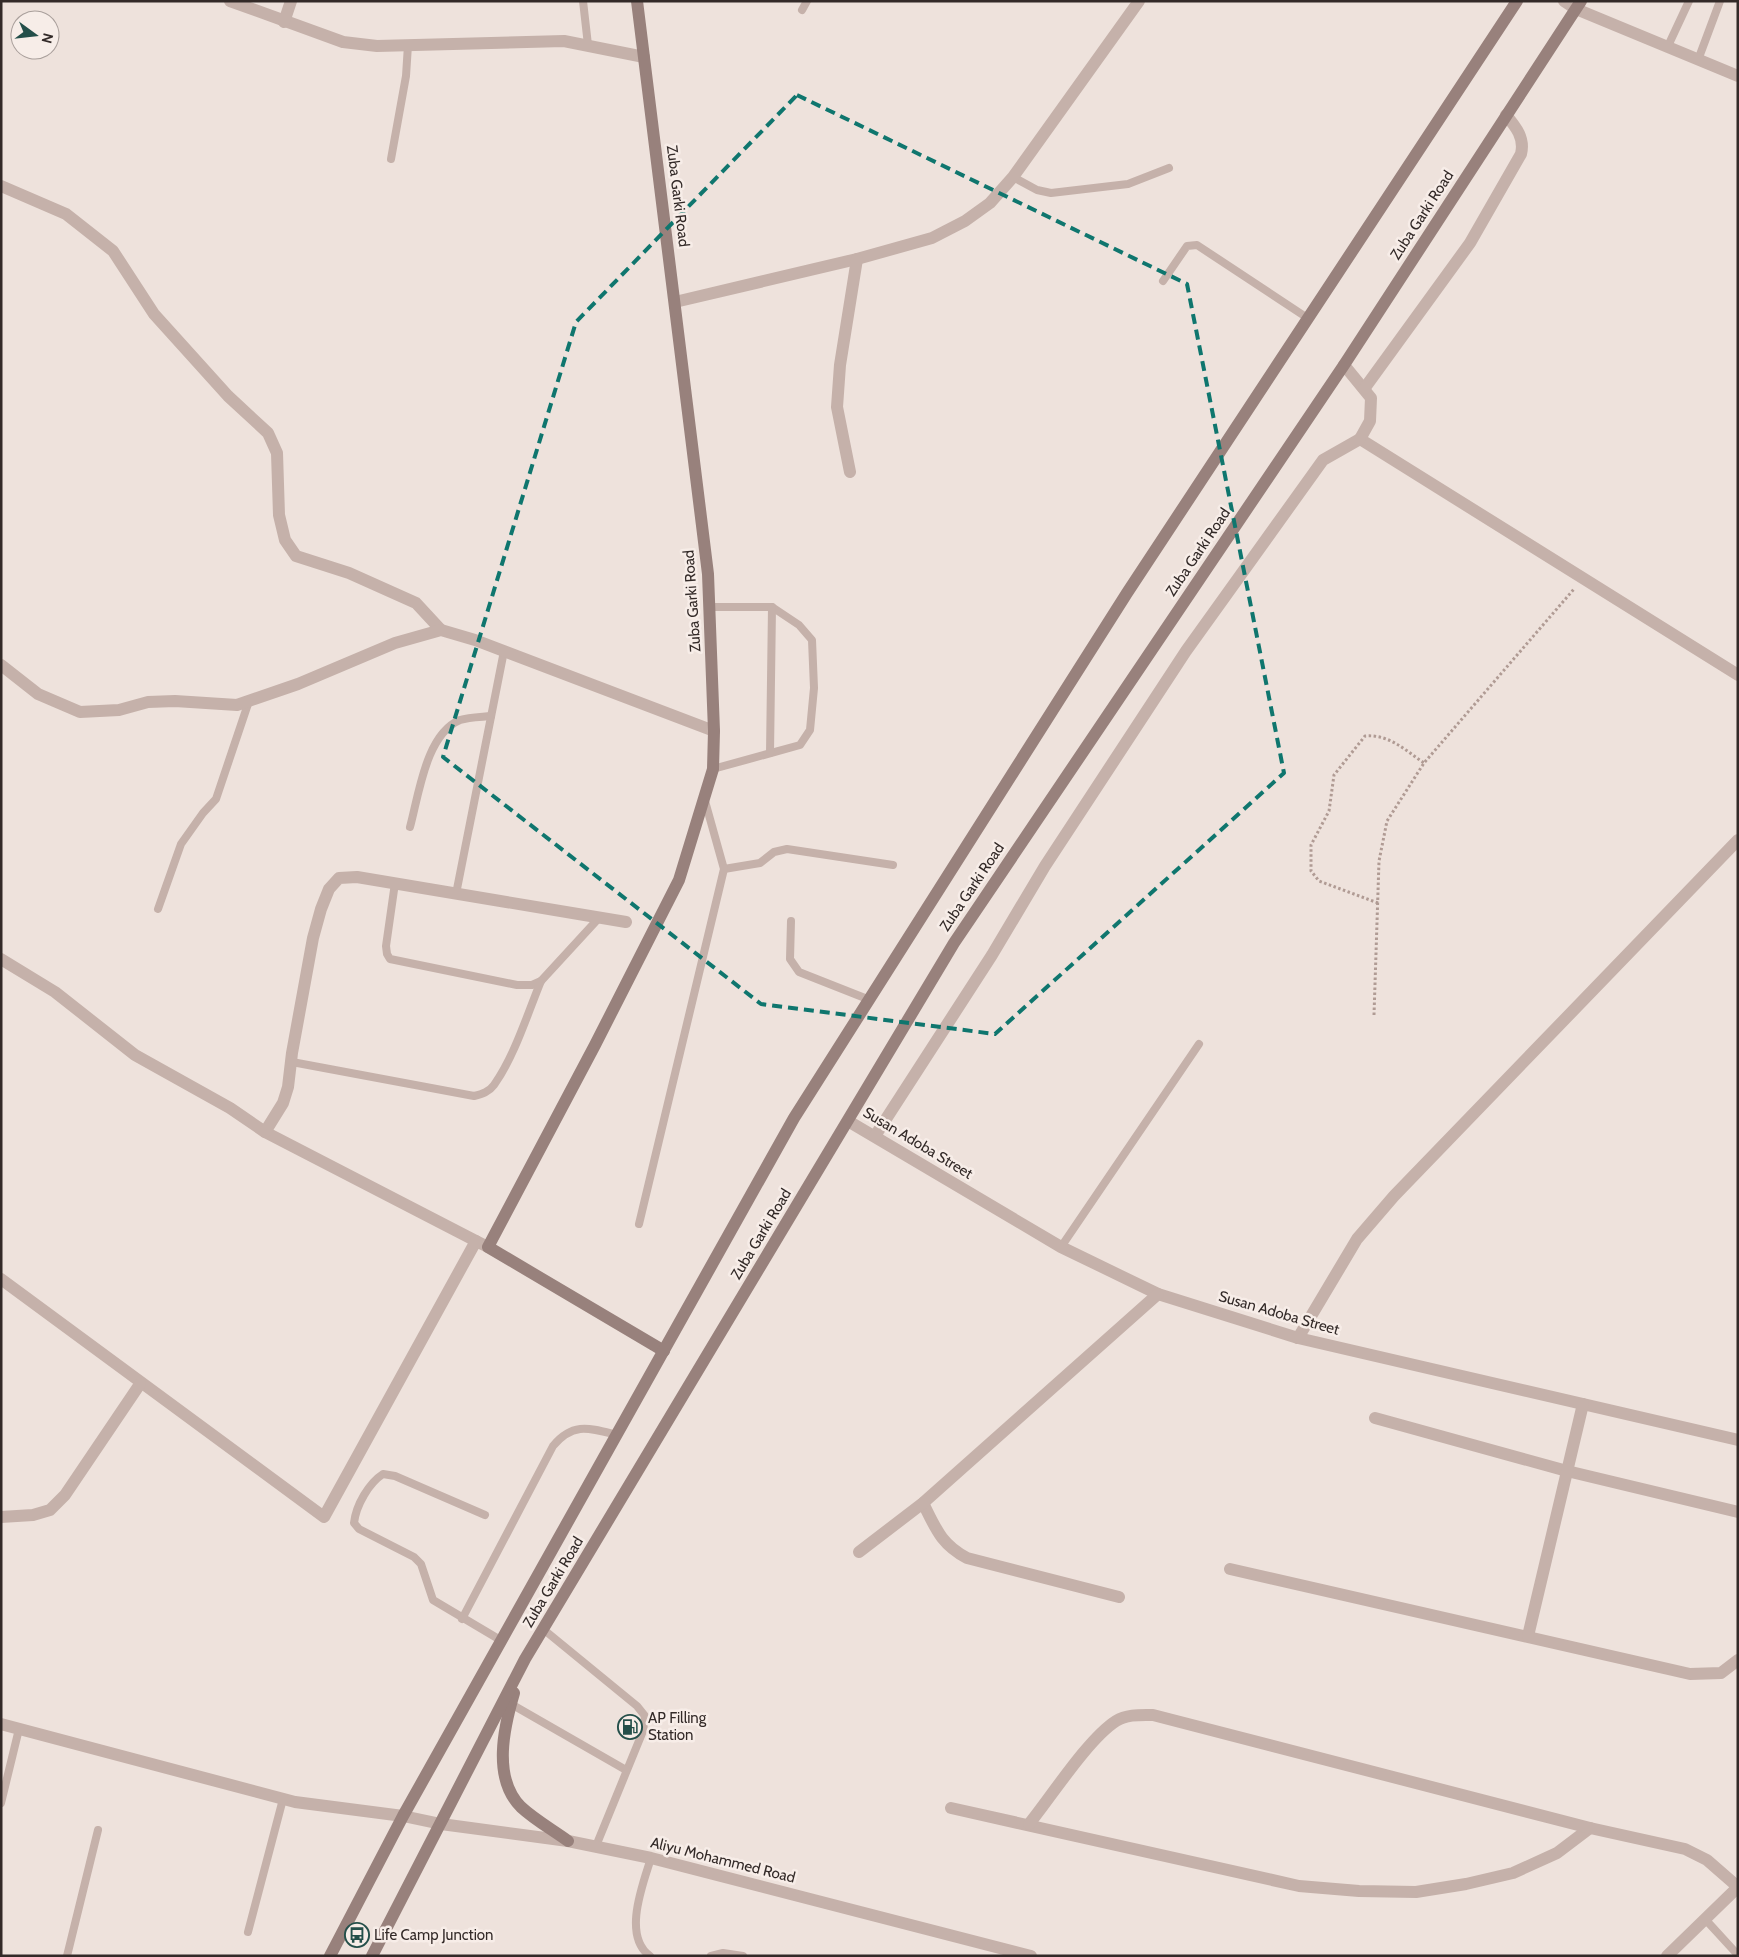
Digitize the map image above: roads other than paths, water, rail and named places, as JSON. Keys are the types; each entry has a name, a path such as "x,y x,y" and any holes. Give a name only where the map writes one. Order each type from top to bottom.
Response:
{"main road":[{"name":"Zuba Garki Road","path":"488,1247 595,1045 679,880 713,769 714,731 708,574 637,1"},
{"name":"Zuba Garki Road","path":"330,1956 403,1816 794,1118 1127,593 1517,1"},
{"name":"Zuba Garki Road","path":"372,1956 525,1659 954,943 1344,366 1579,5"},
{"path":"488,1247 664,1351"},
{"path":"525,1659 511,1704 503,1740 504,1764 508,1786 521,1806 568,1841"}],"street":[{"path":"230,1 343,42 377,46 564,41 644,57"},
{"path":"284,22 291,1"},
{"path":"675,302 932,238 965,221 990,203 1013,177 1139,1"},
{"path":"1564,1 1579,5 1698,60 1738,76"},
{"path":"1364,389 1470,244 1521,154 1522,144 1518,129 1506,115"},
{"path":"1,186 66,214 113,251 154,314 228,396 268,433 276,453 279,515 285,540 296,556 349,573 416,604 441,630 504,651 714,731"},
{"path":"850,472 837,407 840,365 857,258"},
{"path":"875,1136 992,955 1045,866 1186,651 1323,460 1360,440 1370,421 1371,398 1344,366"},
{"path":"1360,440 1738,675"},
{"path":"1,664 38,694 80,712 119,710 148,702 175,701 237,705 298,684 395,643 441,630"},
{"path":"1298,1338 1357,1239 1394,1196 1738,840"},
{"path":"265,1132 283,1103 288,1087 313,938 321,909 330,889 339,878 357,876 598,919 626,922"},
{"path":"1,959 55,992 135,1055 230,1108 265,1132 488,1247"},
{"name":"Susan Adoba Street","path":"848,1120 1061,1247 1158,1294 1298,1338 1738,1440"},
{"path":"1,1279 140,1384 324,1517 476,1241"},
{"path":"859,1552 923,1503 1158,1294"},
{"path":"1,1517 33,1515 50,1510 65,1495 140,1384"},
{"path":"1528,1636 1583,1404"},
{"path":"1375,1418 1567,1471 1738,1512"},
{"path":"923,1503 942,1540 953,1551 967,1558 1119,1597"},
{"path":"1230,1568 1690,1674 1722,1673 1738,1660"},
{"path":"1030,1824 1092,1744 1116,1720 1134,1715 1154,1716 1590,1828 1685,1849 1707,1860 1738,1887 1667,1955"},
{"name":"Aliyu Mohammed Road","path":"1,1724 283,1799 403,1816 441,1824 568,1841 651,1858 1031,1956"},
{"path":"951,1808 1030,1824 1298,1886 1359,1891 1416,1892 1466,1884 1513,1873 1557,1853 1590,1828"}],"lane":[{"path":"583,1 588,45"},
{"path":"802,10 807,1"},
{"path":"1668,46 1689,1"},
{"path":"1698,60 1720,1"},
{"path":"391,159 406,76 408,45"},
{"path":"1013,177 1037,190 1051,193 1128,184 1169,168"},
{"path":"1163,281 1187,246 1197,245 1309,319"},
{"path":"710,607 772,607 799,625 812,640 814,688 810,730 800,745 713,769"},
{"path":"770,753 772,607"},
{"path":"456,894 504,651"},
{"path":"158,909 181,844 203,813 216,799 249,701"},
{"path":"410,827 435,742 448,726 462,719 491,716"},
{"path":"639,1224 724,869 704,796"},
{"path":"724,869 760,863 774,852 787,849 893,865"},
{"path":"395,883 386,946 390,959 517,985 532,985 541,981"},
{"path":"292,1062 474,1096 485,1094 493,1086 511,1052 541,981 598,919"},
{"path":"791,921 790,959 799,972 870,1000"},
{"path":"1061,1247 1199,1044"},
{"path":"462,1619 556,1442 569,1430 593,1429 618,1435"},
{"path":"485,1515 395,1476 383,1474 373,1480 355,1515 354,1523 359,1529 414,1557 421,1564 433,1600 462,1619 502,1641"},
{"path":"543,1629 637,1706 645,1716 643,1731 596,1846"},
{"path":"511,1704 626,1770"},
{"path":"1,1803 19,1729"},
{"path":"248,1932 283,1799"},
{"path":"67,1956 98,1830"},
{"path":"650,1956 640,1944 635,1922 651,1858"},
{"path":"1705,1919 1738,1955"},
{"path":"711,1956 724,1953 743,1956"}],"place":[{"name":"AP Filling Station","path":"630,1727"},
{"name":"Life Camp Junction","path":"357,1935"}]}
